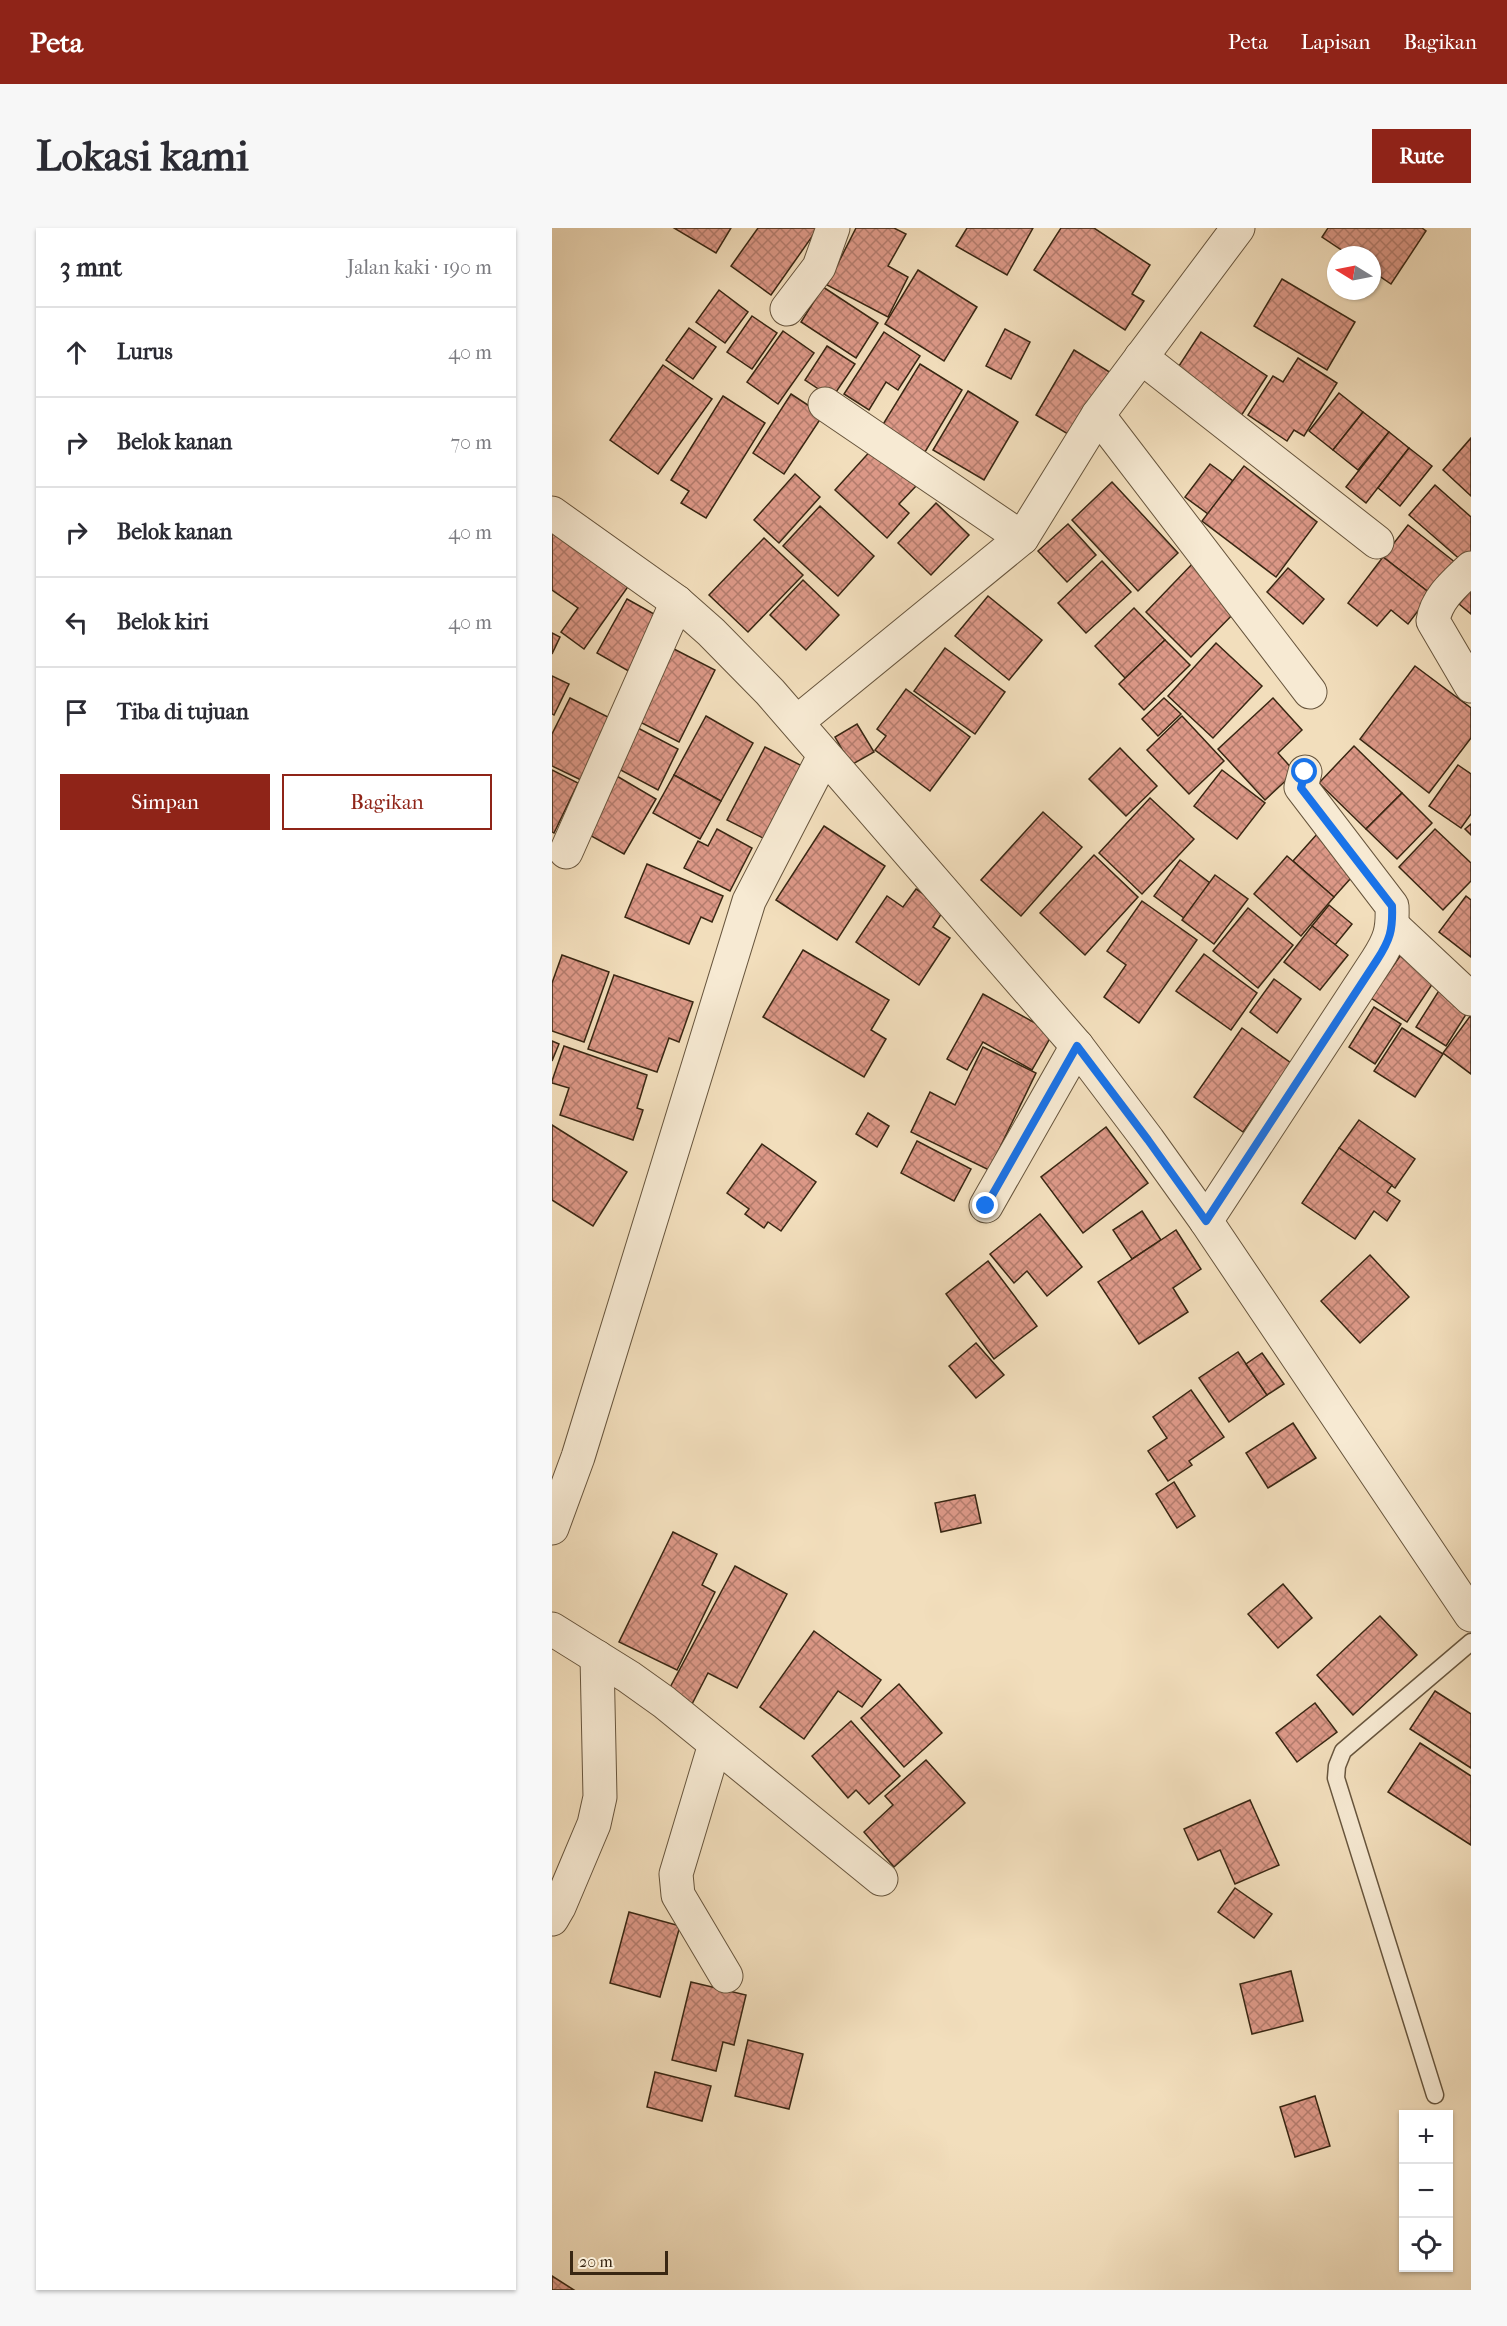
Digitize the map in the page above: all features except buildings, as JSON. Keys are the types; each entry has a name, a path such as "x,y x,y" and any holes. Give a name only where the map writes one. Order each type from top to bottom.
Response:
{"street":[{"path":"787,309 819,267 833,228"},
{"path":"797,722 1022,538 1098,415 1238,228"},
{"path":"1141,357 1377,542"},
{"path":"825,404 1022,538"},
{"path":"1098,415 1310,692"},
{"path":"552,513 676,602 711,632 797,722 1077,1046 1206,1221 1471,1615"},
{"path":"1471,568 1452,585 1434,609 1433,621 1471,686"},
{"path":"566,852 676,602"},
{"path":"552,1528 578,1457 749,901 825,756"},
{"path":"1206,1221 1389,942 1393,926 1392,906 1301,788 1305,772"},
{"path":"1393,926 1471,999"},
{"path":"986,1206 1077,1046"},
{"path":"552,1629 664,1702 881,1879"},
{"path":"552,1919 594,1824 600,1797 597,1658"},
{"path":"715,1744 676,1874 676,1883 678,1895 726,1976"}],"lane":[{"path":"1435,2095 1336,1778 1337,1766 1343,1751 1471,1642"}],"route":[{"path":"986,1206 1077,1046 1206,1221 1389,942 1393,926 1392,906 1301,788 1305,772"}]}
